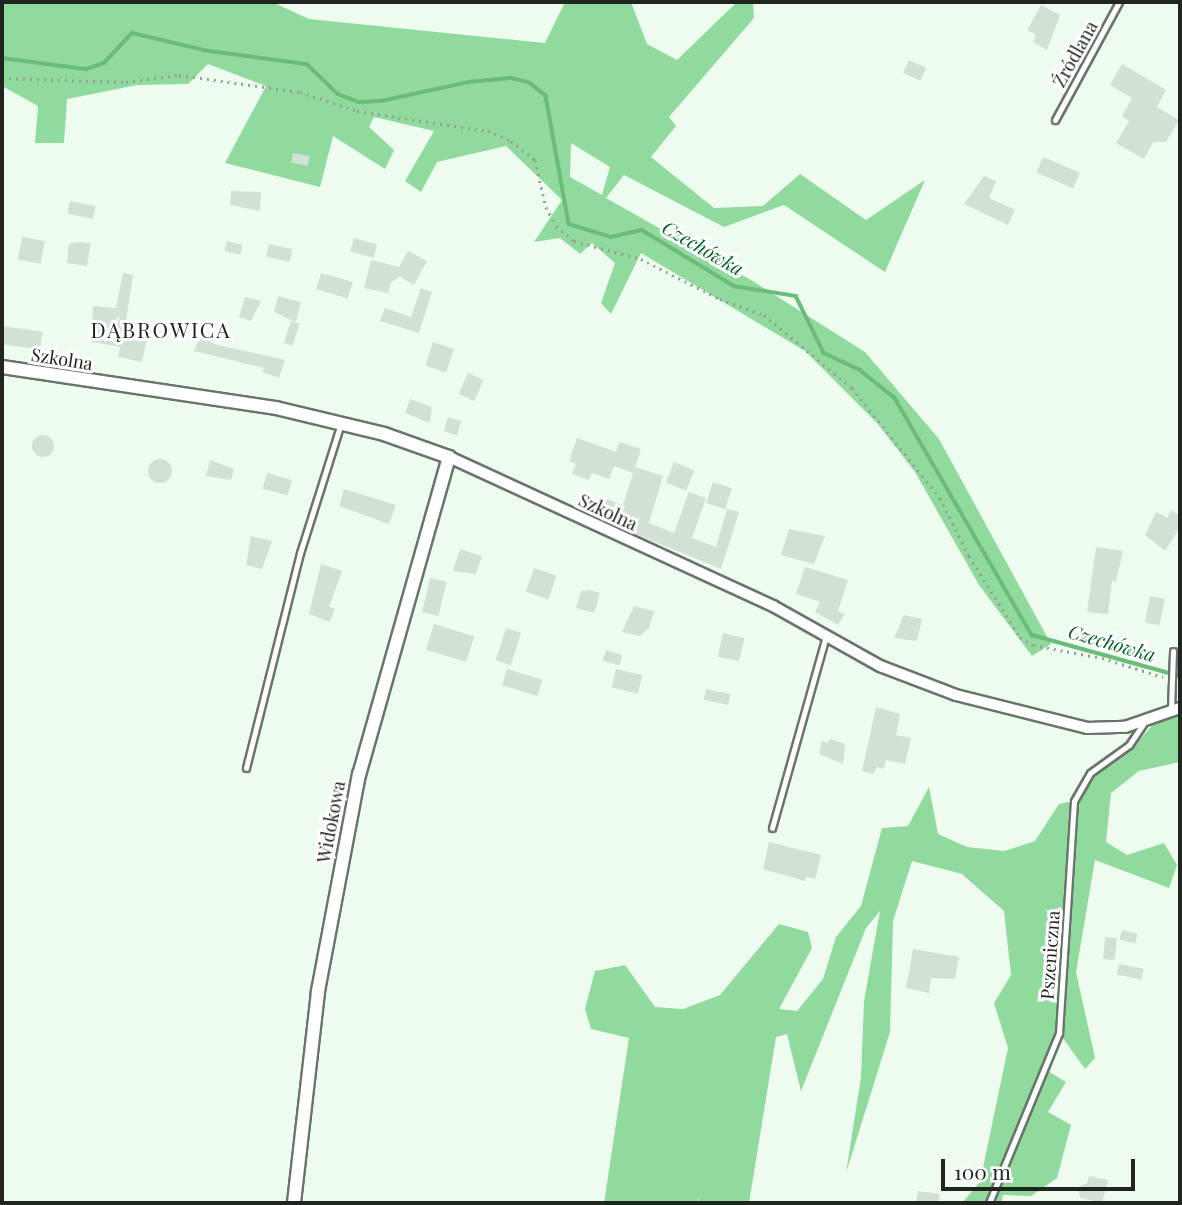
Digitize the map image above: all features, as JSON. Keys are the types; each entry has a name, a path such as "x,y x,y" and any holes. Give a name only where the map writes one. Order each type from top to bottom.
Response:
{"street":[{"name":"Szkolna","path":"2,368 249,403 341,423 449,457 773,606 880,666 956,695 1087,728 1143,723 1175,708"},
{"name":"Widokowa","path":"294,1203 318,992 359,775 449,457"}],"lane":[{"name":"Źródlana","path":"1055,120 1119,2"},
{"path":"246,768 300,553 341,423"},
{"path":"772,828 826,636"},
{"path":"1173,651 1171,680 1175,708"},
{"name":"Pszeniczna","path":"989,1203 1059,1033 1074,801 1090,774 1129,745 1143,723"}],"path":[{"path":"2,78 126,82 179,75 300,92 357,111 488,131 511,141 534,160 546,208 556,226 574,241 641,259 720,299 764,315 852,388 940,498 969,556 1020,637 1033,645 1102,658 1171,680"}],"green space":[{"path":"2,2 272,2 309,19 545,43 565,2 631,2 647,44 677,60 737,2 753,2 754,18 669,117 676,126 651,157 714,208 763,206 800,174 866,220 925,180 885,272 784,205 724,227 624,175 606,198 751,280 865,352 939,439 1051,644 1032,656 979,585 915,472 877,423 805,351 641,253 611,314 601,303 615,263 592,243 580,254 560,238 534,242 562,200 506,146 437,162 421,192 405,181 434,131 374,117 369,127 394,150 385,169 333,136 320,187 225,163 266,86 208,64 188,84 137,85 67,99 64,143 35,143 38,106 2,86","holes":["571,143 610,167 602,195 570,177"]},
{"path":"1180,713 1180,762 1139,771 1111,793 1106,842 1127,855 1164,843 1177,865 1169,888 1095,860 1076,972 1095,1058 1085,1069 1060,1034 1046,1070 1066,1082 1048,1112 1071,1125 1057,1178 1031,1196 1003,1195 1001,1203 962,1203 980,1182 1008,1048 994,1003 1011,975 1004,911 962,874 912,861 893,921 890,1032 846,1173 861,1077 864,1001 880,911 866,928 801,1091 787,1034 776,1037 749,1203 698,1203 700,1195 697,1203 604,1203 629,1038 591,1029 585,1009 595,971 625,965 655,1007 683,1009 720,995 779,924 808,932 812,948 779,1009 797,1011 823,979 836,937 861,906 882,828 908,826 929,787 938,834 967,847 1004,851 1035,841 1059,804 1074,801 1095,775 1134,746 1157,720"}],"building":[{"path":"1041,5 1060,15 1047,50 1033,42 1036,35 1027,30"},
{"path":"909,60 926,68 920,81 903,73"},
{"path":"1122,64 1166,90 1157,107 1179,120 1166,142 1153,142 1144,159 1116,143 1129,121 1122,116 1132,98 1110,85"},
{"path":"293,153 310,156 308,166 291,163"},
{"path":"1043,157 1080,173 1073,188 1036,173"},
{"path":"984,176 996,181 989,198 1015,210 1008,225 964,204"},
{"path":"231,191 261,192 260,211 230,205"},
{"path":"70,201 96,206 93,219 68,214"},
{"path":"22,237 45,241 41,264 18,260"},
{"path":"354,238 377,244 374,258 350,252"},
{"path":"227,241 243,245 240,255 225,251"},
{"path":"91,243 87,266 67,263 69,244"},
{"path":"269,244 292,249 290,262 266,257"},
{"path":"408,251 427,261 414,285 400,277 391,282 388,293 364,288 371,260 399,267"},
{"path":"123,273 133,275 124,335 147,339 142,362 118,357 120,347 92,342 93,306 116,308"},
{"path":"321,273 353,282 348,298 316,289"},
{"path":"421,288 432,292 419,333 380,321 385,308 411,317"},
{"path":"278,296 301,302 296,322 274,312"},
{"path":"245,297 261,301 251,321 239,317"},
{"path":"291,321 300,324 292,346 284,343"},
{"path":"2,326 43,332 40,350 2,344"},
{"path":"200,336 214,344 285,360 279,378 262,372 264,368 194,351"},
{"path":"433,342 454,349 446,373 425,366"},
{"path":"468,373 484,380 474,401 459,394"},
{"path":"410,399 432,407 430,423 405,413"},
{"path":"448,417 461,421 457,435 444,431"},
{"path":"43,435 51,438 54,446 51,454 43,457 35,454 32,446 35,438"},
{"path":"577,438 616,452 619,442 641,449 633,473 614,466 609,479 592,473 589,480 572,474 576,464 569,461"},
{"path":"160,459 171,466 172,471 165,482 160,483 149,476 148,471 155,460"},
{"path":"210,460 234,469 231,480 206,476"},
{"path":"674,462 694,470 686,491 666,482"},
{"path":"635,467 663,476 649,523 674,533 689,492 706,498 692,538 716,547 727,509 739,512 721,569 633,533 635,525 596,511 601,497 623,505"},
{"path":"267,473 292,480 288,496 263,488"},
{"path":"713,482 732,488 725,509 706,503"},
{"path":"344,489 396,505 389,524 339,506"},
{"path":"1171,510 1180,516 1180,527 1165,551 1145,535 1156,512 1167,518"},
{"path":"789,529 825,536 814,564 781,555"},
{"path":"251,536 272,541 262,569 246,565"},
{"path":"1096,547 1123,551 1116,582 1112,581 1108,614 1087,612"},
{"path":"460,549 482,556 476,574 453,571"},
{"path":"321,564 342,571 329,607 335,608 330,622 309,614"},
{"path":"805,567 848,580 838,611 845,614 838,625 815,612 820,602 796,594"},
{"path":"534,568 557,576 549,599 526,592"},
{"path":"430,578 447,582 439,616 422,612"},
{"path":"581,591 600,593 594,613 576,608"},
{"path":"1150,596 1165,599 1160,625 1145,623"},
{"path":"634,606 654,611 649,628 640,636 622,632"},
{"path":"904,615 922,619 917,641 894,638"},
{"path":"434,624 474,636 466,662 426,650"},
{"path":"506,628 521,633 511,665 495,660"},
{"path":"723,633 744,638 739,661 718,656"},
{"path":"606,650 622,655 619,665 603,661"},
{"path":"507,669 542,680 537,696 502,685"},
{"path":"616,669 642,675 638,694 612,688"},
{"path":"706,689 730,694 728,705 704,700"},
{"path":"876,707 900,714 896,735 911,738 905,764 886,760 884,769 876,767 874,774 862,771"},
{"path":"830,739 845,744 843,764 819,754 822,741 828,743"},
{"path":"769,842 821,855 815,879 806,877 805,881 763,869"},
{"path":"1122,930 1138,934 1135,944 1120,940"},
{"path":"1105,937 1117,938 1115,960 1103,959"},
{"path":"913,949 959,957 955,979 931,978 929,993 906,988"},
{"path":"1119,964 1144,969 1141,980 1117,975"},
{"path":"1089,1176 1108,1180 1102,1203 1080,1198 1078,1187 1087,1183"},
{"path":"918,1191 940,1194 938,1203 916,1203"}],"waterway":[{"name":"Czechówka","path":"2,58 86,69 104,63 132,33 209,51 307,64 338,94 359,102 381,101 469,82 511,78 529,82 546,96 569,224 611,237 642,230 734,286 796,296 824,353 860,370 895,398 1032,635 1180,676"}],"district":[{"name":"DĄBROWICA","path":"161,329"}]}
